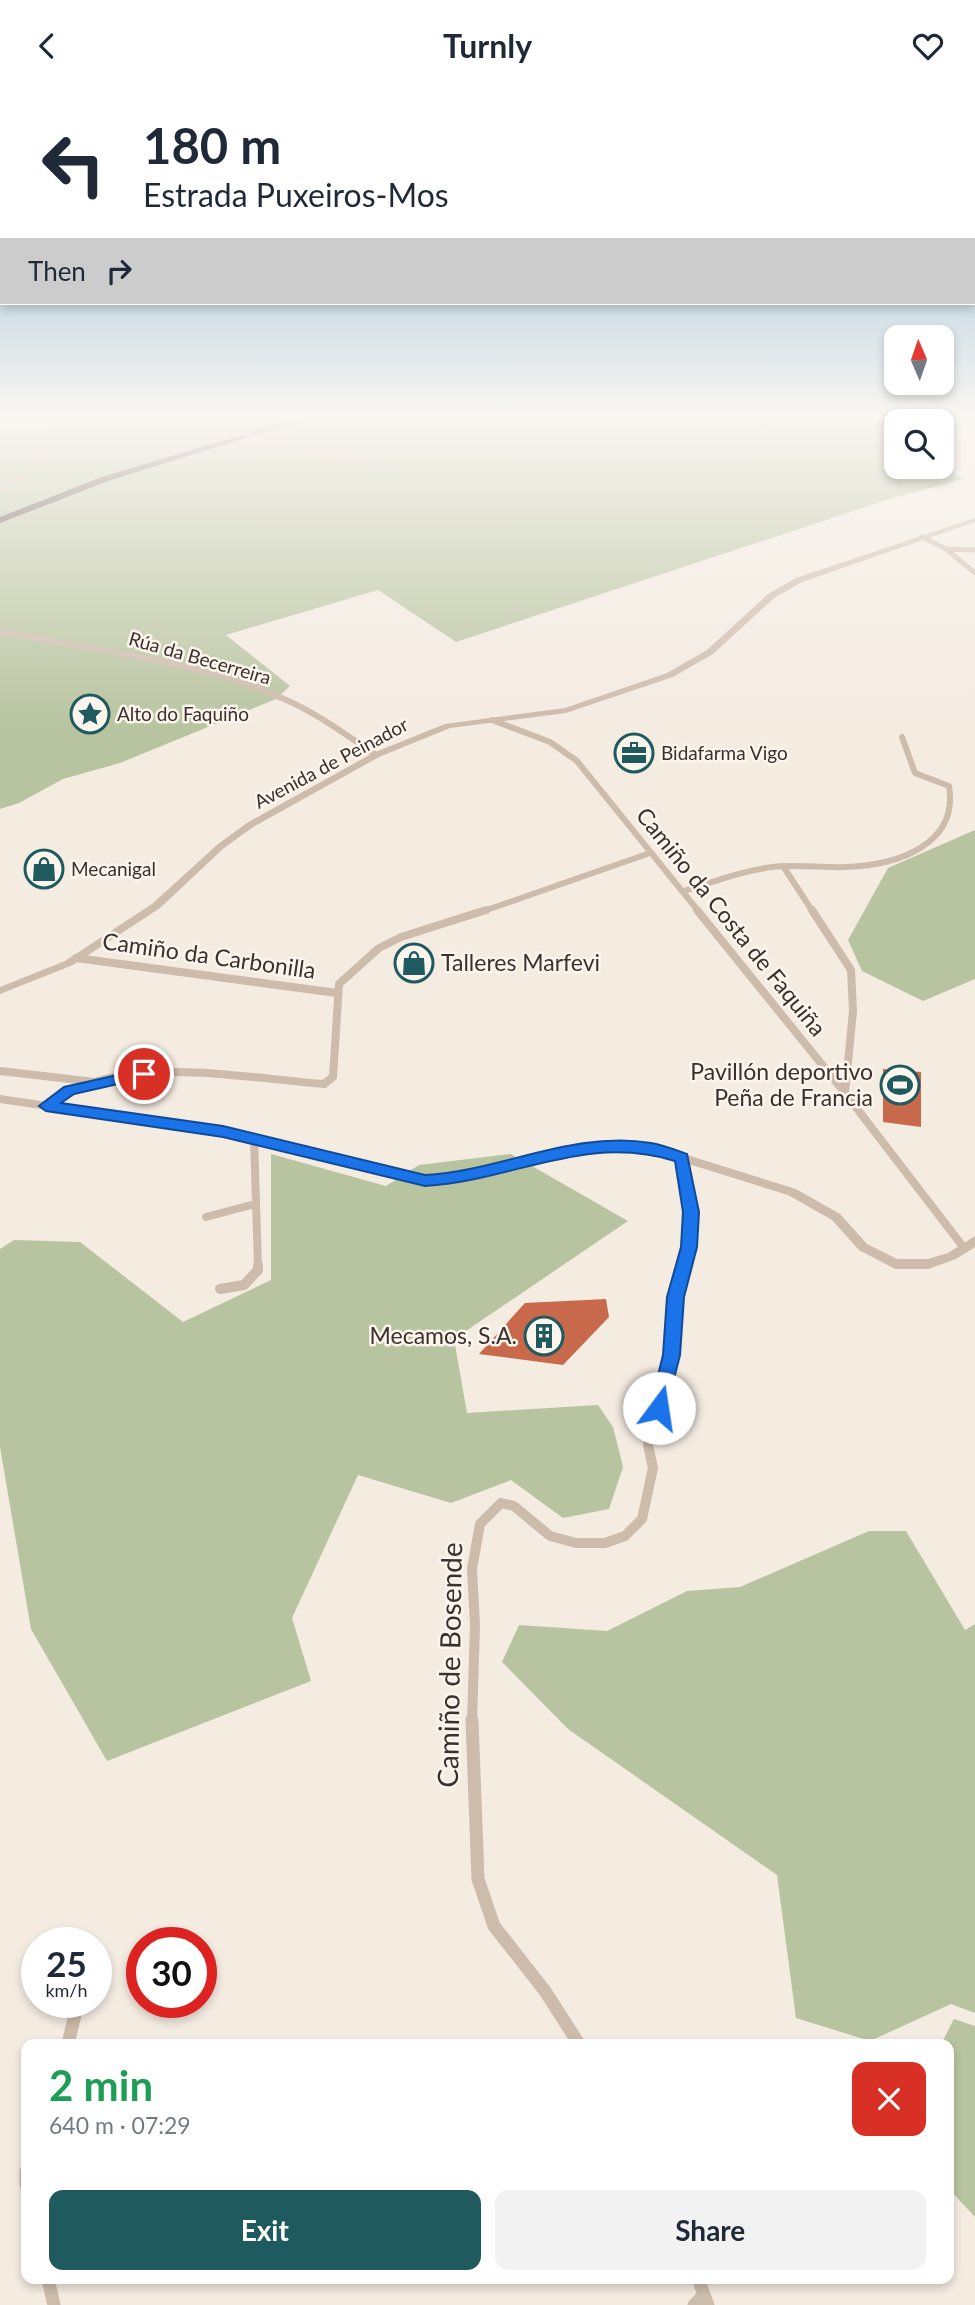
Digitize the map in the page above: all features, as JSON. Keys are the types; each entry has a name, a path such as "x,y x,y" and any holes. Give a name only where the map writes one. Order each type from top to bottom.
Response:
{"street":[{"name":"Avenida de Peinador","path":"0,991 76,958 156,906 221,846 250,825 376,755 448,726 566,709 670,675 710,652 771,596 799,580 968,522"},
{"path":"922,537 946,549 975,573"},
{"path":"946,549 975,549"},
{"name":"Rúa da Becerreira","path":"0,632 156,658 231,680 287,699 376,755"},
{"name":"Camiño da Costa de Faquiña","path":"492,720 550,742 568,753 972,1245"},
{"path":"684,891 783,866 831,867 879,863 913,850 938,835 950,822 954,809 949,786 915,773 902,737"},
{"path":"46,1106 69,1090 168,1072 324,1084 333,1077 339,984 379,948 401,937 552,889 650,853"},
{"path":"783,866 851,970 853,1011 845,1093"},
{"name":"Camiño da Carbonilla","path":"76,958 337,993"},
{"path":"0,1071 100,1083"},
{"path":"0,1099 254,1138 425,1181 445,1179 556,1152 606,1145 651,1148 792,1192 818,1204 836,1217 863,1247 895,1264 928,1264 972,1245"},
{"path":"220,1289 244,1285 258,1270 254,1138"},
{"name":"Camiño de Bosende","path":"576,2039 545,1991 494,1926 478,1879 471,1744 475,1625 472,1569 480,1524 501,1503 514,1506 526,1519 550,1536 576,1543 605,1543 625,1536 642,1519 653,1468 648,1445 664,1390 671,1355 675,1297 689,1247 691,1212 682,1157"},
{"path":"206,1217 255,1204"},
{"path":"69,2039 74,2018"},
{"path":"49,2284 54,2305"},
{"path":"699,2284 702,2302"}],"green space":[{"path":"0,522 819,522 456,642 378,590 226,635 290,686 276,699 120,763 63,779 19,803 0,809"},
{"path":"975,830 975,979 923,1001 862,971 848,940 888,868"},
{"path":"271,1154 386,1186 419,1165 511,1154 628,1221 454,1339 467,1413 598,1405 613,1427 623,1467 609,1509 563,1518 511,1480 451,1503 358,1475 292,1618 311,1681 107,1761 31,1629 0,1447 0,1249 14,1240 80,1242 183,1322 271,1280"},
{"path":"869,1531 906,1531 965,1630 975,1624 975,2013 951,2004 874,2039 864,2039 796,2018 777,1875 568,1729 502,1662 519,1625 607,1631 687,1591 740,1587"},
{"path":"954,2019 975,2026 975,2217 954,2194 954,2039 944,2039"}],"building":[{"name":"Pavillón deportivo Peña de Francia","path":"883,1069 921,1072 921,1127 883,1122"},
{"name":"Mecamos, S.A.","path":"606,1299 609,1317 563,1365 479,1354 525,1303"}],"place":[{"name":"Alto do Faquiño","path":"90,714"},
{"name":"Bidafarma Vigo","path":"634,753"},
{"name":"Mecanigal","path":"44,869"},
{"name":"Talleres Marfevi","path":"414,963"},
{"name":"Pavillón deportivo Peña de Francia","path":"900,1085"},
{"name":"Mecamos, S.A.","path":"544,1336"}],"route":[{"path":"144,1074 69,1090 46,1106 223,1132 425,1181 472,1174 556,1152 606,1145 633,1145 682,1157 691,1212 689,1247 675,1297 671,1355 659,1408"}]}
